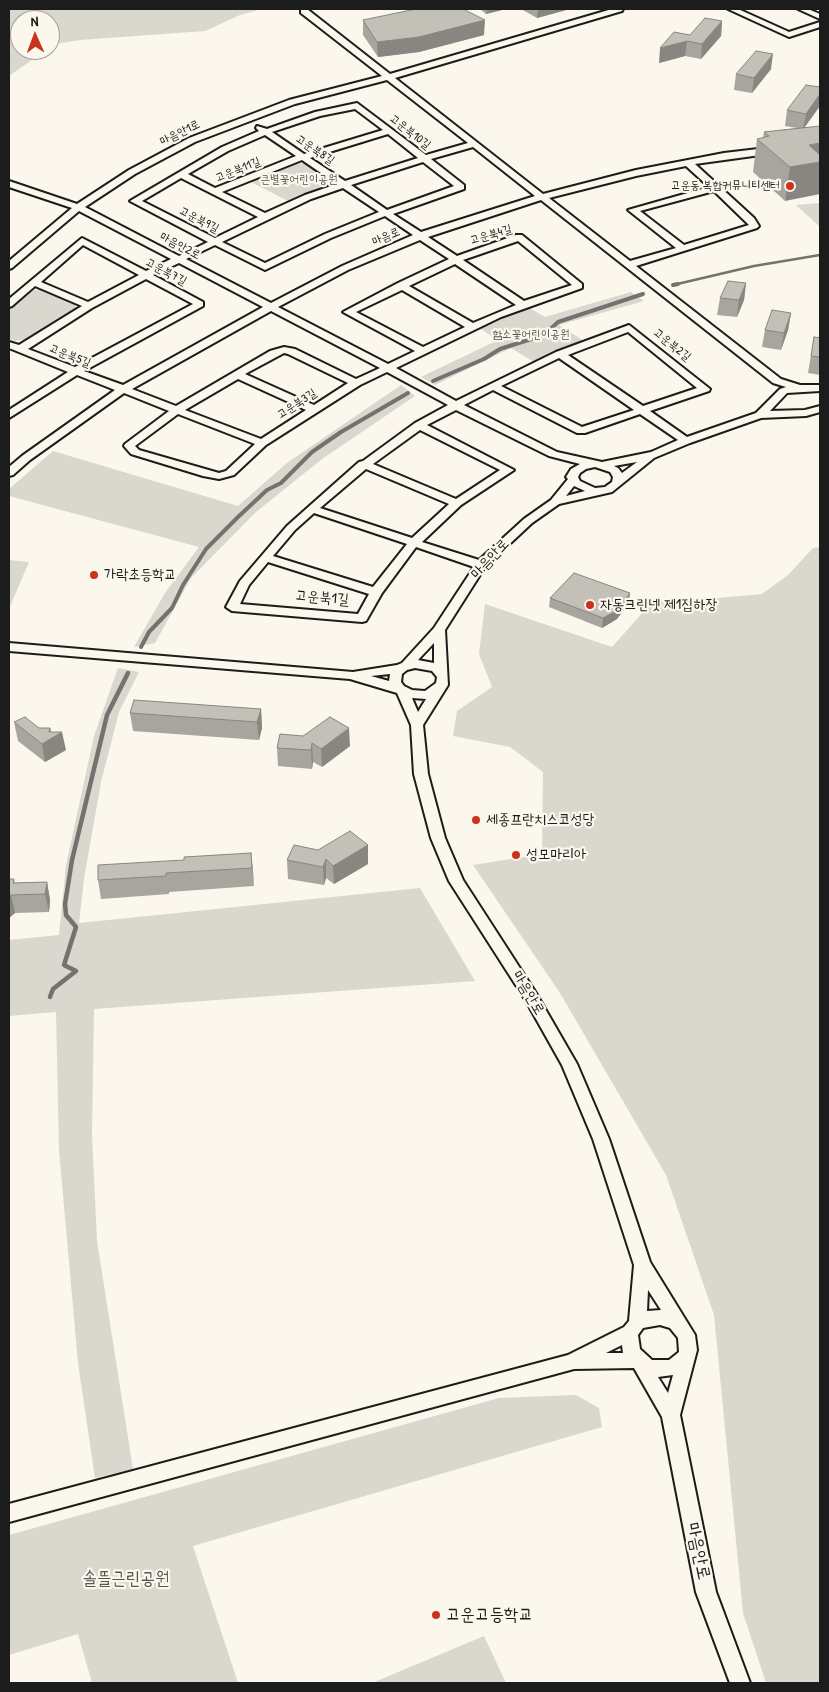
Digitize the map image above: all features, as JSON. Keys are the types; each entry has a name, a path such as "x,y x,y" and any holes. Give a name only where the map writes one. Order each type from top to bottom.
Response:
{"street":[{"path":"302,9 777,381 820,394"},
{"name":"마음안1로","path":"9,266 78,208 132,172 192,140 292,102 389,77 619,9"},
{"path":"732,9 789,35 820,24"},
{"path":"802,9 820,17"},
{"name":"고운북10길","path":"265,132 318,114 358,106 461,187 386,213"},
{"name":"고운북8길","path":"246,119 523,305"},
{"name":"고운북11길","path":"215,191 303,157 389,131"},
{"name":"고운북9길","path":"265,132 225,149 135,201 265,267 328,236 386,213"},
{"path":"20,349 88,306 145,275 265,217 308,198 382,171 474,144"},
{"name":"마음로","path":"9,473 42,446 122,390 345,268 420,236 542,197 636,173 724,156 788,149"},
{"path":"628,265 754,226 751,220 688,163"},
{"path":"180,174 215,191"},
{"name":"마음안2로","path":"9,184 78,208 178,258 269,308 553,454"},
{"path":"683,248 633,210 716,188"},
{"name":"고운북11길","path":"215,191 265,217"},
{"name":"고운북4길","path":"356,383 472,327 523,305 579,286 519,238 455,260 348,312 421,350"},
{"name":"고운북7길","path":"9,304 36,283 82,241 200,304 76,371"},
{"path":"36,283 88,306"},
{"path":"401,285 472,327"},
{"name":"고운북2길","path":"455,405 493,386 560,354 629,328 705,389 581,432 493,386"},
{"name":"고운북5길","path":"9,345 262,443"},
{"name":"고운북3길","path":"291,351 356,383 262,443 230,473 219,476 204,473 136,452 129,446 177,410 274,353 291,351"},
{"path":"560,354 686,441"},
{"path":"9,415 76,371"},
{"path":"238,375 313,409"},
{"path":"777,381 780,404 796,412"},
{"path":"760,415 784,391 820,388"},
{"path":"9,402 21,407"},
{"name":"고운북1길","path":"419,425 508,470 457,503 414,543 376,592 362,618 232,607 244,584 291,528 363,464 419,425 455,405"},
{"path":"555,502 613,487 619,480 654,455 686,441 760,415 806,413 820,409"},
{"path":"553,454 614,470 619,480"},
{"path":"553,454 580,487 601,491"},
{"path":"555,502 578,468 654,455"},
{"path":"363,464 457,503"},
{"name":"마음안로","path":"403,667 439,630 449,612 481,566 524,524 555,502"},
{"path":"312,509 481,566"},
{"path":"266,557 376,592"},
{"path":"417,725 444,681 441,672 439,630"},
{"path":"9,647 350,675 418,695 432,693 438,689"},
{"path":"350,675 430,665 441,672"},
{"path":"400,689 394,678 403,667"},
{"name":"마음안로","path":"400,689 417,725 421,774 438,838 448,864 456,881 531,997 569,1064 602,1140 642,1264"},
{"path":"642,1264 629,1346 671,1415"},
{"path":"642,1264 688,1342 671,1415"},
{"path":"572,1362 651,1317 660,1317 676,1323 682,1329"},
{"path":"9,1513 572,1362 639,1361 656,1368 671,1368 680,1363 686,1356"},
{"name":"마음안로","path":"671,1415 706,1592 740,1683"}],"green space":[{"path":"9,9 262,9 240,15 205,31 80,40 60,43 60,10 10,10 10,60 32,60 9,76"},
{"name":"큰별꽃어린이공원","path":"307,163 330,180 332,186 288,201 251,182 296,164"},
{"path":"820,203 820,227 796,205"},
{"path":"41,289 75,304 76,310 29,339 15,341 9,339 9,310 34,290"},
{"name":"함소꽃어린이공원","path":"631,292 644,301 559,325 584,341 534,362 511,348 435,385 421,377 498,340 479,328 528,307 545,317"},
{"path":"401,385 415,396 322,459 256,512 191,578 155,643 134,647 165,593 199,547 9,496 9,489 53,451 238,506 287,463"},
{"path":"820,547 820,1683 766,1683 743,1613 714,1315 666,1175 560,993 473,865 542,854 543,772 510,747 453,736 457,711 492,687 479,654 485,604 612,647 654,600 673,602 762,594 788,575 813,548"},
{"path":"9,560 29,562 9,609"},
{"path":"118,668 139,672 119,712 101,782 84,879 79,923 420,888 475,981 94,1009 92,1135 97,1241 133,1469 95,1478 78,1363 59,1150 56,1012 9,1016 9,940 59,935 66,865 94,736"},
{"name":"솔뜰근린공원","path":"576,1395 599,1408 602,1427 193,1546 238,1683 92,1683 78,1634 9,1655 9,1535 499,1398"},
{"path":"484,1636 506,1683 372,1683"}],"building":[{"path":"416,9 463,9 485,20 419,37 377,42 363,20"},
{"path":"705,18 722,21 702,44 687,41 660,48 674,32 690,35"},
{"path":"756,51 773,54 754,78 736,74"},
{"path":"806,85 820,87 820,94 806,114 787,110"},
{"path":"820,126 820,143 809,145 820,155 820,162 790,167 757,139 769,136 764,132"},
{"path":"728,281 746,283 739,300 720,298"},
{"path":"772,310 791,313 784,333 765,330"},
{"path":"814,337 820,338 820,357 811,356"},
{"name":"자동크린넷 제1집하장","path":"574,573 630,593 618,610 603,618 550,598"},
{"path":"134,700 261,709 257,722 130,713"},
{"path":"25,717 39,728 50,728 49,732 62,732 42,744 14,722"},
{"path":"330,717 349,728 321,749 312,743 311,750 277,748 280,734 303,736"},
{"path":"350,831 368,845 333,866 326,859 323,867 287,860 294,845 318,850"},
{"path":"251,853 252,868 166,873 166,876 98,880 98,865 184,860 184,857"},
{"path":"9,879 14,879 13,883 47,882 45,894 9,896"}],"waterway":[{"path":"678,284 673,285 754,266 820,255"},
{"path":"433,381 484,359 500,349 544,335 558,322 643,294"},
{"path":"141,647 149,632 172,608 183,585 206,549 238,517 267,490 281,483 312,452 341,432 408,393"},
{"path":"50,997 53,989 76,971 64,965 76,927 66,915 65,904 72,860 107,715 128,673"}],"place":[{"name":"고운동 복합커뮤니티센터","path":"790,186"},
{"name":"가락초등학교","path":"94,575"},
{"name":"자동크린넷 제1집하장","path":"590,605"},
{"name":"세종프란치스코성당","path":"476,820"},
{"name":"성모마리아","path":"516,855"},
{"name":"고운고등학교","path":"436,1615"}]}
